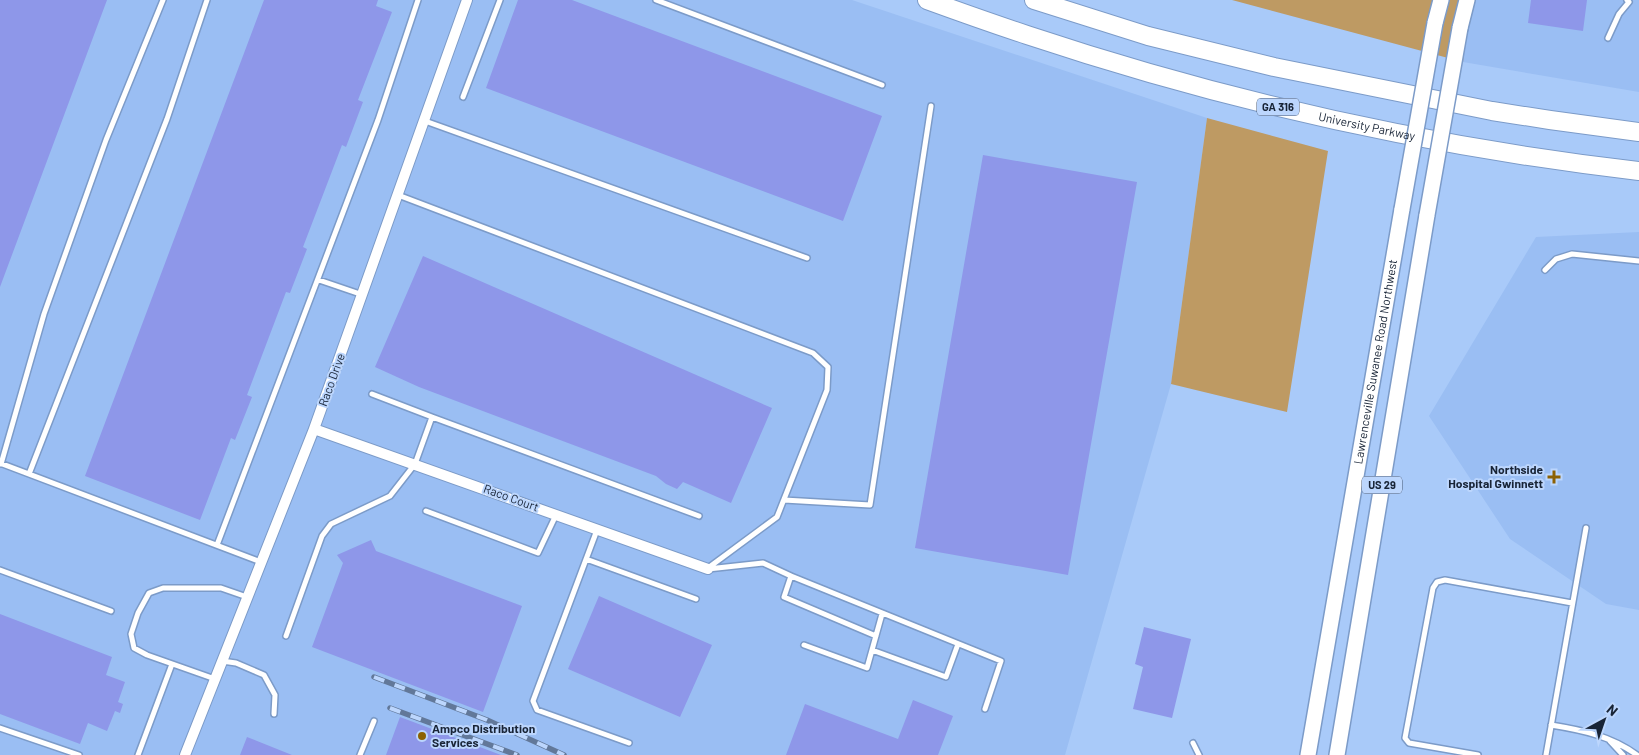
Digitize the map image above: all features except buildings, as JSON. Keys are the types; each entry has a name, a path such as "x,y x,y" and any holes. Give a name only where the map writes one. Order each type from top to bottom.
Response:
{"highway":[{"name":"University Parkway","path":"927,0 1027,36 1162,76 1279,107 1455,144 1587,165 1639,171"},
{"path":"1034,0 1148,36 1274,66 1492,111 1639,132"}],"main road":[{"name":"Lawrenceville Suwanee Road Northwest","path":"1308,755 1402,209 1435,23 1441,0"},
{"name":"Lawrenceville Suwanee Road Northwest","path":"1337,755 1427,215 1460,28 1467,0"}],"street":[{"name":"Raco Drive","path":"185,755 314,429 468,0"},
{"name":"Raco Court","path":"314,429 708,568"}],"lane":[{"path":"163,0 106,140 44,314 1,463 262,562"},
{"path":"29,474 167,119 207,0"},
{"path":"217,545 319,280 378,120 418,0"},
{"path":"462,97 500,0"},
{"path":"656,0 882,85"},
{"path":"1608,38 1619,14 1629,1"},
{"path":"784,500 870,505 931,106"},
{"path":"425,121 807,258"},
{"path":"398,195 813,353 828,367 827,390 777,517 708,568"},
{"path":"1545,270 1556,259 1572,254 1639,261"},
{"path":"319,280 362,295"},
{"path":"372,394 699,516"},
{"path":"286,636 322,536 331,524 390,496 415,464 432,417"},
{"path":"426,511 538,553 556,515"},
{"path":"1546,755 1586,528"},
{"path":"598,529 533,701 537,710 629,743"},
{"path":"586,559 696,599"},
{"path":"708,568 763,563 882,614 1001,661 985,709"},
{"path":"0,570 111,611"},
{"path":"791,576 784,597 876,636"},
{"path":"1478,755 1409,743 1405,738 1433,588 1437,582 1444,580 1572,603"},
{"path":"215,679 147,655 134,648 131,634 138,613 149,592 163,588 221,588 248,597"},
{"path":"804,645 867,668 882,614"},
{"path":"872,650 946,678 958,644"},
{"path":"222,661 236,663 264,675 276,695 274,714"},
{"path":"138,755 172,664"},
{"path":"360,755 374,721"},
{"path":"1551,725 1586,730 1624,746 1636,755"},
{"path":"0,728 79,755"},
{"path":"1607,739 1623,755"},
{"path":"1193,744 1199,755"}],"shaded area":[{"path":"0,0 852,0 1207,118 1171,384 1065,755 0,755"},
{"path":"1232,0 1470,0 1463,62"},
{"path":"1470,0 1639,0 1639,92 1463,62"},
{"path":"1207,118 1328,151 1287,412 1171,384"},
{"name":"Northside Hospital Gwinnett","path":"1639,232 1639,610 1606,604 1510,539 1429,416 1536,237"}],"railway":[{"path":"374,677 487,720 564,755"},
{"path":"390,708 517,755"}],"place":[{"name":"Northside Hospital Gwinnett","path":"1554,477"},
{"name":"Ampco Distribution Services","path":"422,736"}]}
